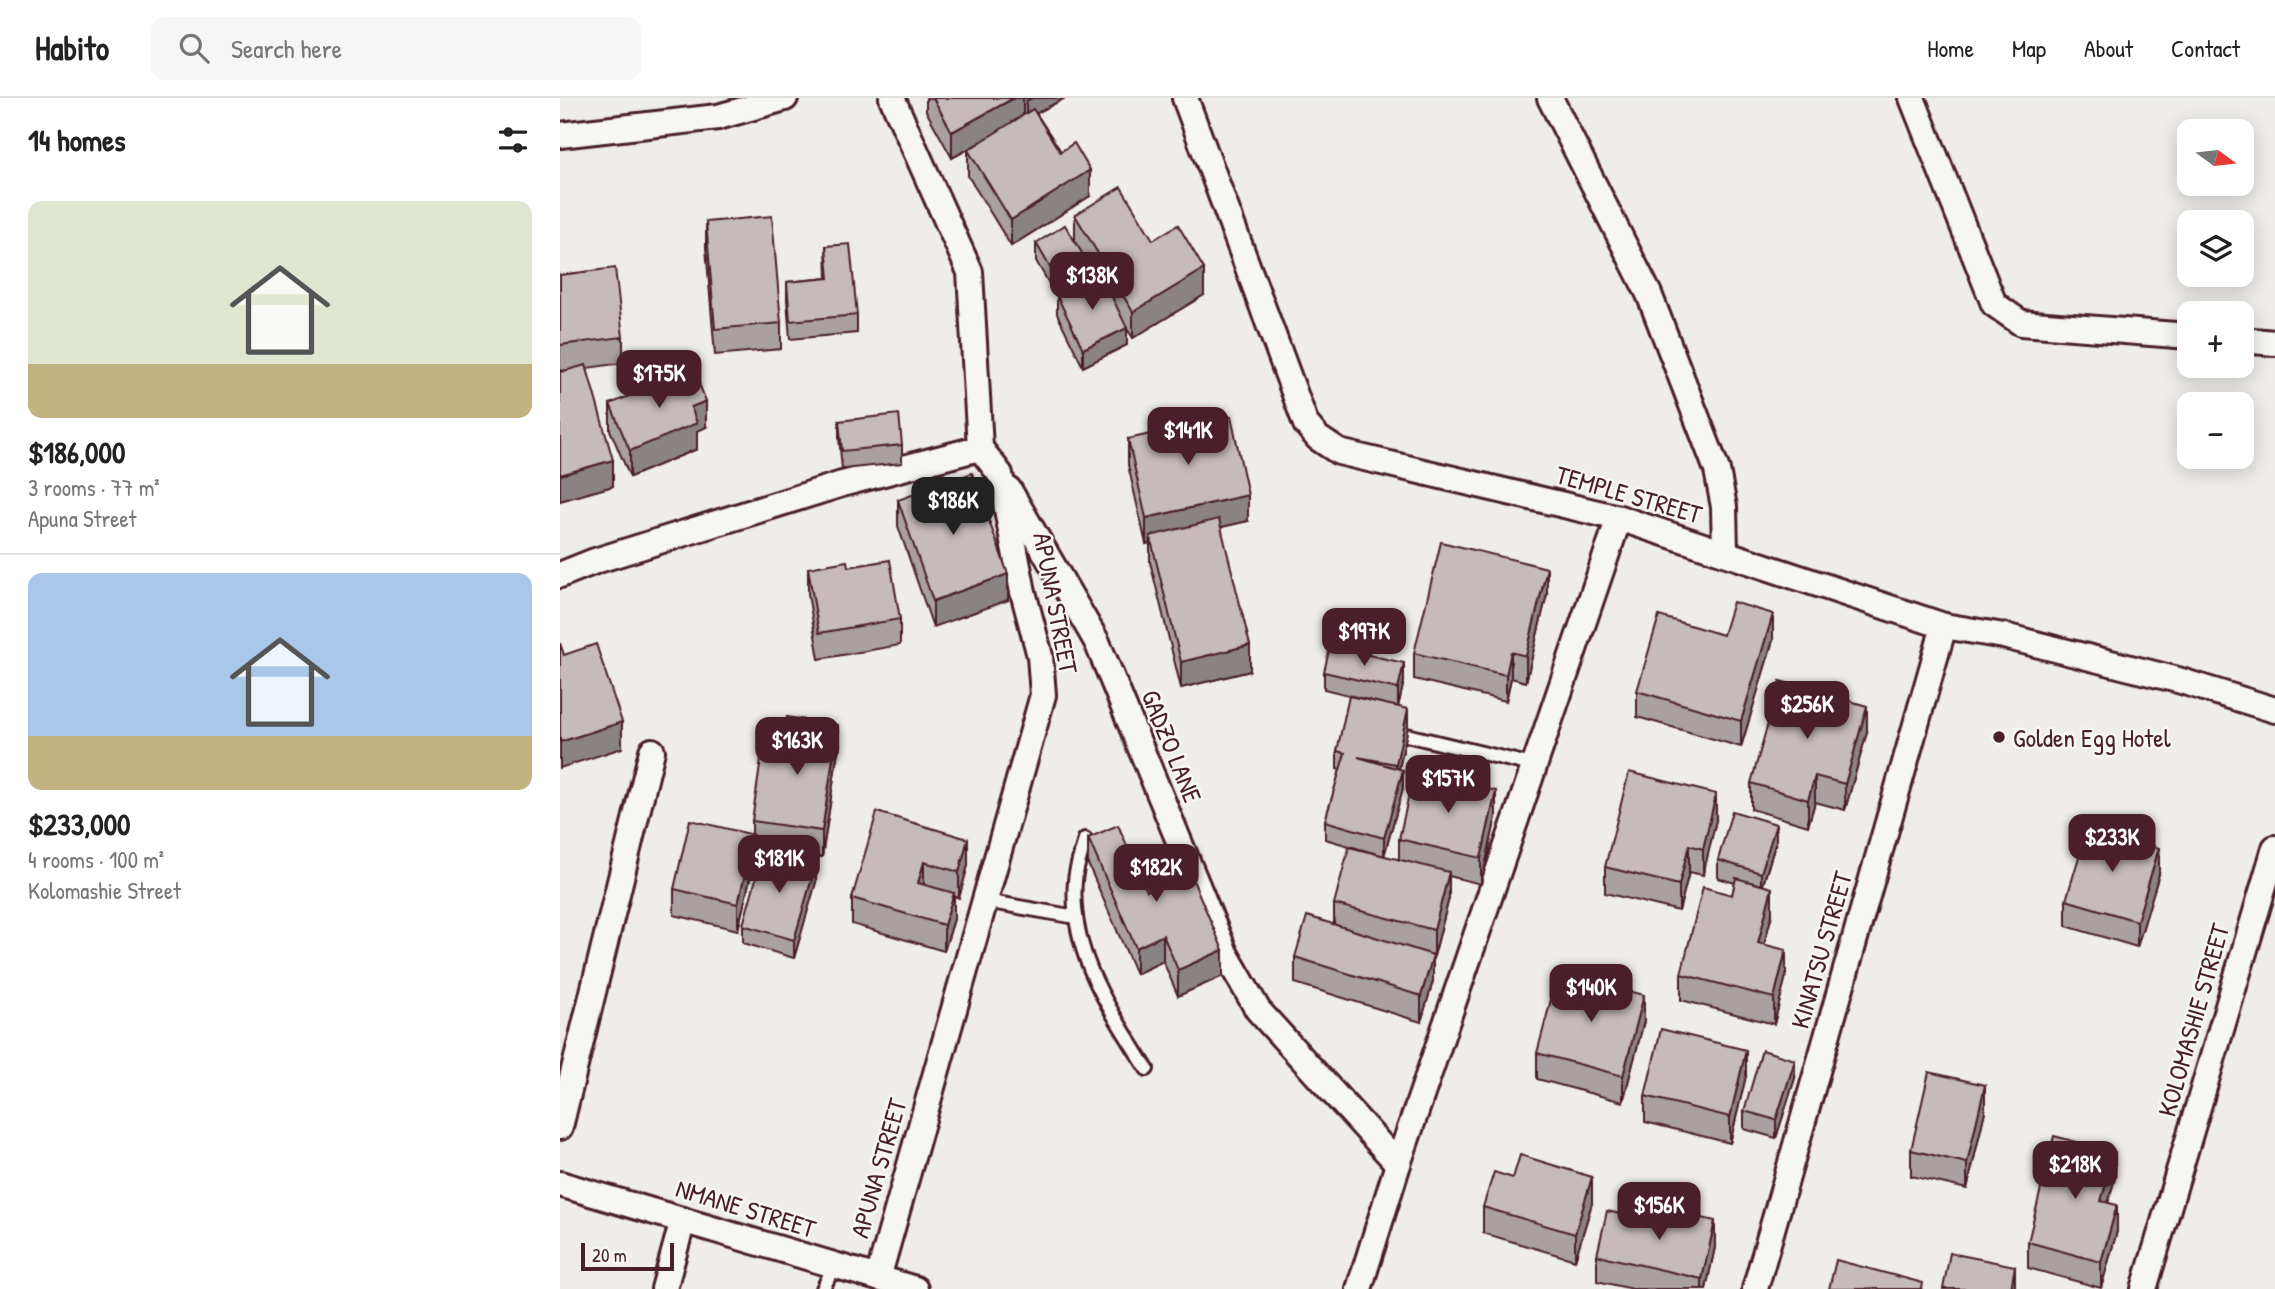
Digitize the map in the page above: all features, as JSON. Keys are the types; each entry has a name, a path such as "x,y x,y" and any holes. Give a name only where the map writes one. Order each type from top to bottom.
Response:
{"street":[{"path":"560,135 718,117 785,98"},
{"path":"560,575 595,561 842,484 980,448 970,272 892,98"},
{"name":"TEMPLE STREET","path":"1185,98 1306,424 1318,438 1339,452 1619,517 1944,626 2017,639 2178,680 2275,710"},
{"path":"1550,98 1659,319 1717,470 1724,507 1725,553"},
{"path":"1912,98 1994,304 2021,323 2177,335"},
{"path":"2254,341 2275,343"},
{"name":"APUNA STREET","path":"878,1278 1043,695 1040,656 1023,592 1000,474 980,448"},
{"name":"GADZO LANE","path":"1000,474 1097,642 1225,953 1258,1010 1398,1164"},
{"path":"1359,1289 1398,1164 1619,517"},
{"name":"KINATSU STREET","path":"1755,1289 1944,626"},
{"path":"560,1127 652,751"},
{"name":"KOLOMASHIE STREET","path":"2144,1289 2275,848"},
{"name":"NMANE STREET","path":"560,1184 915,1289"},
{"path":"664,1289 683,1220"}],"lane":[{"path":"1394,732 1536,766"},
{"path":"1085,839 1074,880 1076,917 1094,984 1147,1069"},
{"path":"985,901 1076,917"},
{"path":"823,1289 834,1266"}],"building":[{"path":"933,98 1014,98 952,132"},
{"path":"1033,109 1060,152 1074,143 1090,170 1011,220 968,150"},
{"path":"1121,187 1153,240 1178,225 1204,269 1133,312 1075,215"},
{"path":"772,216 781,323 715,329 706,222"},
{"path":"1065,225 1094,273 1064,291 1036,243"},
{"path":"850,244 857,315 790,321 787,282 829,278 826,246"},
{"path":"615,268 623,337 560,345 560,275"},
{"path":"1101,274 1127,328 1083,349 1057,296"},
{"path":"586,365 613,460 560,475 560,372"},
{"path":"693,369 706,401 691,407 697,423 630,451 610,404"},
{"path":"899,414 902,445 842,451 839,421"},
{"path":"1231,416 1248,495 1146,518 1128,439"},
{"path":"972,473 1008,574 933,601 898,500"},
{"path":"1219,519 1250,645 1181,662 1150,536"},
{"path":"1441,542 1547,568 1526,656 1511,652 1506,675 1414,653"},
{"path":"890,560 900,619 819,633 808,568 847,561 848,567"},
{"path":"1733,602 1773,614 1741,721 1637,691 1659,616 1723,635"},
{"path":"560,643 564,655 596,644 622,722 560,742"},
{"path":"1330,646 1404,663 1398,689 1324,672"},
{"path":"1780,681 1867,706 1845,784 1815,776 1808,800 1751,783"},
{"path":"1349,696 1408,709 1396,764 1358,757 1403,770 1384,838 1325,821 1345,753 1337,751"},
{"path":"787,717 838,725 822,831 752,821 762,752 781,755"},
{"path":"1414,772 1496,791 1481,858 1399,839"},
{"path":"1629,772 1716,794 1703,849 1689,845 1679,885 1605,867"},
{"path":"1732,811 1776,824 1761,873 1718,860"},
{"path":"877,812 968,839 959,872 924,862 918,883 954,893 944,925 852,898"},
{"path":"690,820 754,835 738,904 674,889"},
{"path":"1118,825 1147,891 1190,873 1223,950 1178,970 1163,935 1136,948 1088,838"},
{"path":"2088,827 2159,848 2137,921 2066,900"},
{"path":"1349,847 1449,872 1434,930 1334,904"},
{"path":"764,850 816,864 794,940 743,925"},
{"path":"1736,878 1772,888 1758,943 1786,950 1774,998 1681,974 1703,887 1732,895"},
{"path":"1307,916 1433,955 1421,996 1295,957"},
{"path":"1558,973 1644,995 1623,1076 1537,1053"},
{"path":"1661,1029 1746,1050 1730,1117 1645,1096"},
{"path":"1762,1050 1795,1060 1776,1120 1744,1111"},
{"path":"1929,1072 1985,1085 1967,1163 1911,1150"},
{"path":"2054,1136 2115,1152 2101,1201 2117,1205 2101,1262 2028,1242"},
{"path":"1520,1155 1592,1177 1575,1234 1483,1207 1494,1172 1513,1178"},
{"path":"1659,1208 1715,1221 1702,1279 1597,1255 1607,1211 1656,1222"},
{"path":"1950,1253 2015,1266 2011,1289 1943,1289"},
{"path":"1836,1260 1923,1283 1922,1289 1829,1289"}],"place":[{"name":"Golden Egg Hotel","path":"1999,737"}]}
